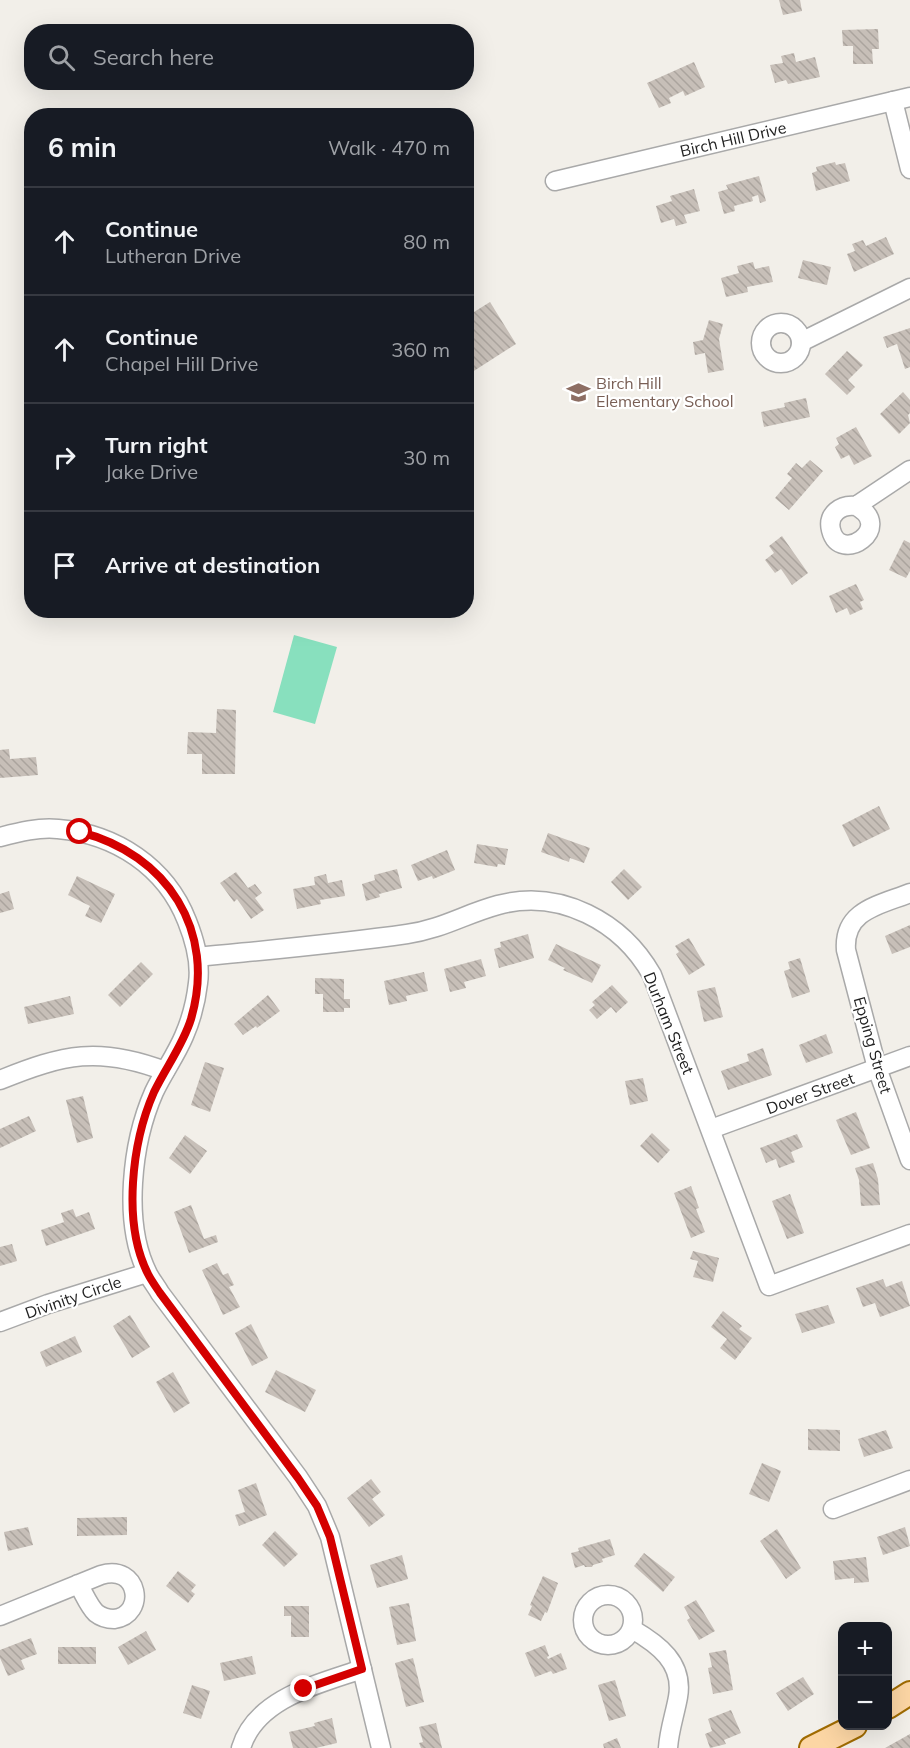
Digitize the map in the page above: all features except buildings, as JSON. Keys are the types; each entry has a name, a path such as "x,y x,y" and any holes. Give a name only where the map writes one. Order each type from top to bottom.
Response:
{"main road":[{"path":"892,1704 910,1693"},
{"path":"811,1748 845,1730"}],"street":[{"path":"902,99 910,169"},
{"name":"Birch Hill Drive","path":"555,181 902,99"},
{"path":"801,342 910,288"},
{"path":"856,506 910,470"},
{"path":"0,837 34,829 57,828 100,837 121,846 150,867 175,896 191,931 198,957 198,982 191,1019 145,1115 137,1151 132,1186 135,1226 140,1248 147,1273 160,1293 278,1449 317,1506 330,1537 381,1748"},
{"name":"Epping Street","path":"910,893 863,912 848,928 845,939 878,1068 910,1160"},
{"name":"Durham Street","path":"198,957 426,931 501,904 541,901 577,909 608,925 633,947 645,962 658,988 769,1286 910,1233"},
{"path":"0,1080 38,1065 63,1058 85,1056 127,1059 165,1071"},
{"name":"Dover Street","path":"711,1129 910,1056"},
{"name":"Divinity Circle","path":"0,1322 48,1304 147,1273"},
{"path":"833,1509 910,1480"},
{"path":"0,1616 78,1584"},
{"path":"632,1629 663,1650 673,1664 678,1678 678,1696 668,1748"},
{"path":"241,1748 251,1726 274,1706 304,1689 362,1669"}],"green space":[{"path":"294,635 337,647 315,724 273,712"}],"place":[{"name":"Birch Hill Elementary School","path":"578,392"}],"route":[{"path":"80,832 121,846 150,867 175,896 184,913 195,945 199,963 198,982 191,1019 155,1091 145,1115 139,1141 132,1186 135,1226 147,1273 278,1449 317,1506 330,1537 362,1669 304,1689"}]}
